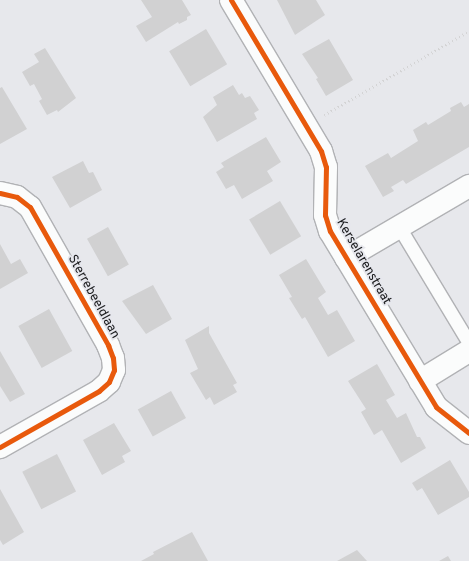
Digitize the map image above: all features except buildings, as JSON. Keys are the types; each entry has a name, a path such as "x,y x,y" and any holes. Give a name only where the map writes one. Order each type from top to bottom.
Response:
{"street":[{"name":"Kerselarenstraat","path":"231,0 320,151 326,167 325,215 330,231 436,407 454,424 469,434"},
{"name":"Kerselarenstraat","path":"346,258 469,186"},
{"name":"Sterrebeeldlaan","path":"0,192 17,196 30,207 108,345 113,358 114,370 109,382 99,391 0,447"},
{"path":"420,381 469,351"}],"lane":[{"path":"399,227 469,343"}],"path":[{"path":"306,126 469,30"}],"cycle path":[{"path":"231,0 321,151 326,167 325,215 330,231 436,407 469,433"},
{"path":"0,193 17,197 30,207 108,345 113,358 114,370 109,382 99,391 0,447"}]}
